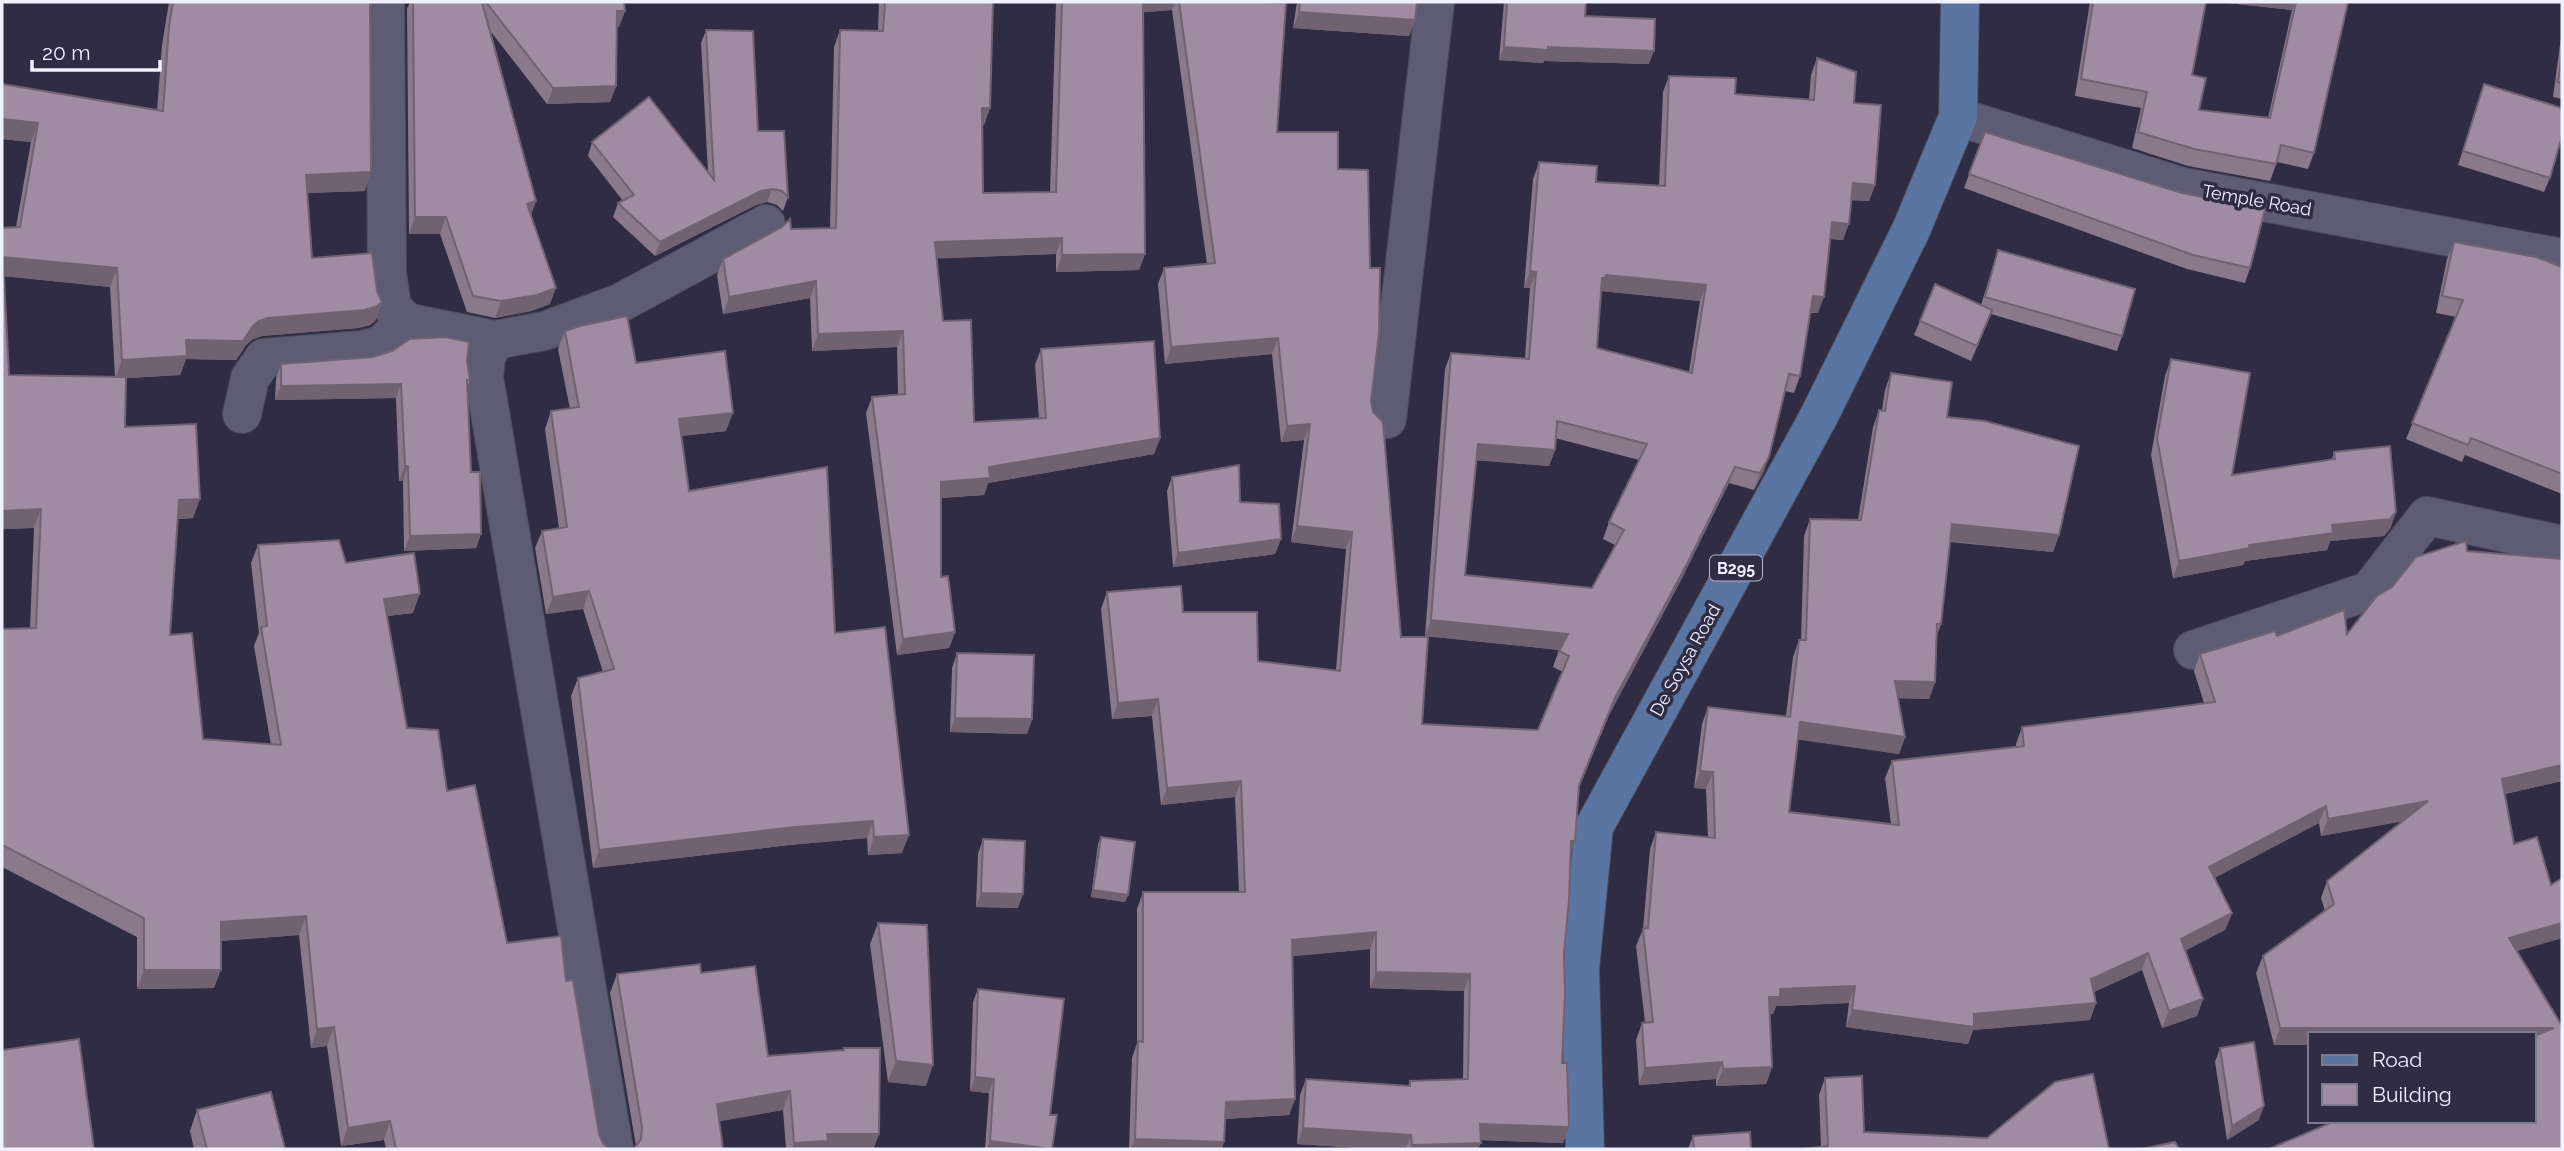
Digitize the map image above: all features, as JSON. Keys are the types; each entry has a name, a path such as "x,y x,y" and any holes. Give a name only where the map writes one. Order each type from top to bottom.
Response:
{"main road":[{"name":"De Soysa Road","path":"1586,1149 1580,969 1594,827 1819,415 1911,230 1958,117 1960,2"}],"street":[{"path":"385,2 387,272 392,307 406,322 495,340 544,331 620,303 766,224"},
{"path":"1387,419 1435,2"},
{"name":"Temple Road","path":"1958,117 2183,187 2562,258"},
{"path":"242,414 250,377 264,358 350,351 381,345 406,322"},
{"path":"495,340 486,357 484,377 614,1149"},
{"path":"2193,650 2369,591 2427,516 2562,545"}],"building":[{"path":"173,2 370,2 371,172 306,175 312,258 372,253 377,291 382,302 365,310 268,318 253,326 243,341 186,340 187,356 122,360 117,268 3,257 9,375 126,377 125,427 196,424 200,499 179,500 170,635 192,633 203,739 281,745 261,627 267,626 258,545 339,540 346,563 414,553 420,594 384,599 407,728 438,730 447,791 475,785 507,943 561,936 566,981 573,980 599,1134 604,1145 611,1149 396,1149 390,1121 348,1128 334,1027 317,1029 306,916 221,922 221,970 144,970 144,918 2,845 2,629 36,628 41,509 2,511 2,228 20,227 38,123 2,119 2,84 163,111"},
{"path":"413,2 482,2 536,201 527,204 556,288 537,295 501,301 473,296 446,217 415,217"},
{"path":"486,2 624,2 625,11 617,11 616,86 553,88"},
{"path":"885,2 993,2 990,108 982,108 983,193 1056,192 1062,2 1143,2 1145,254 1062,255 1062,238 935,242 943,321 971,320 974,422 1046,418 1041,349 1154,341 1160,438 989,467 990,478 941,482 941,577 948,576 955,632 903,639 872,397 905,394 903,331 818,334 816,281 729,297 723,259 782,227 790,219 791,229 836,228 840,30 883,31"},
{"path":"1179,2 1286,3 1277,132 1338,132 1338,169 1368,170 1370,268 1380,268 1379,333 1371,401 1373,412 1383,422 1401,637 1428,637 1422,724 1538,730 1569,656 1559,651 1568,634 1431,620 1451,353 1529,359 1536,272 1530,271 1539,162 1597,166 1596,182 1665,186 1669,76 1736,78 1735,94 1814,100 1817,58 1856,72 1854,103 1881,105 1875,185 1853,183 1849,224 1832,222 1824,297 1813,296 1800,376 1789,374 1769,457 1760,473 1735,467 1615,698 1579,785 1575,841 1571,841 1564,953 1562,1063 1567,1063 1569,1127 1480,1124 1481,1143 1412,1145 1411,1135 1303,1128 1306,1079 1410,1086 1410,1081 1468,1079 1470,974 1376,972 1376,932 1292,940 1295,1099 1226,1102 1224,1142 1135,1139 1138,1041 1143,1042 1143,892 1245,892 1241,781 1167,788 1158,699 1118,703 1107,592 1181,586 1183,612 1257,612 1258,661 1340,671 1352,532 1297,526 1310,424 1287,426 1278,338 1171,347 1164,268 1215,263","holes":["1606,275 1706,285 1692,373 1597,348 1602,278","1557,421 1647,444 1609,522 1624,530 1592,588 1465,575 1478,444 1555,450"]},
{"path":"1300,2 1417,2 1415,20 1299,12"},
{"path":"1507,2 1586,2 1585,16 1655,19 1654,51 1504,47"},
{"path":"2093,2 2206,2 2192,75 2206,78 2199,110 2270,118 2296,2 2348,2 2314,153 2281,145 2276,164 2194,149 2138,132 2147,92 2081,79"},
{"path":"706,30 753,31 758,131 784,131 788,197 782,191 761,191 660,242 618,203 634,195 592,142 649,97 714,180"},
{"path":"2562,54 2562,83 2558,82"},
{"path":"2484,84 2562,108 2562,136 2550,178 2463,151"},
{"path":"1985,132 2182,193 2265,209 2250,268 2193,255 1969,174"},
{"path":"2454,242 2536,257 2562,267 2562,474 2471,438 2468,445 2412,423 2463,300 2442,296"},
{"path":"1998,250 2135,289 2122,336 1985,297"},
{"path":"1935,284 1992,310 1977,346 1920,321"},
{"path":"627,316 636,363 725,351 733,413 679,419 689,491 827,467 835,633 885,627 909,835 874,837 873,821 795,827 599,850 578,678 614,669 589,591 553,597 542,531 567,527 551,411 579,407 565,331"},
{"path":"445,337 469,342 467,361 470,380 467,380 471,472 480,472 481,534 410,536 408,466 405,466 401,384 281,386 281,364 373,357 392,351 410,339"},
{"path":"2171,359 2250,373 2232,475 2335,459 2334,452 2390,446 2396,512 2390,519 2332,525 2333,533 2249,545 2250,548 2179,561 2157,438"},
{"path":"1891,373 1952,382 1947,417 1985,421 2079,446 2059,535 1952,524 1941,624 1937,624 1935,682 1895,681 1905,737 1800,722 1789,812 1899,825 1892,761 2024,746 2022,727 2215,702 2200,654 2275,631 2277,636 2344,610 2347,634 2377,596 2392,587 2416,557 2466,541 2467,551 2562,559 2562,765 2502,779 2514,844 2537,837 2551,885 2562,878 2562,923 2509,938 2562,1026 2562,1149 2269,1149 2330,1123 2536,1123 2536,1035 2554,1028 2280,1028 2263,956 2334,904 2327,881 2428,801 2328,819 2326,806 2209,867 2232,913 2181,939 2203,999 2169,1011 2148,953 2091,979 2096,1003 1974,1014 1974,1027 1852,1010 1855,986 1780,989 1780,997 1769,997 1772,1067 1723,1069 1722,1062 1645,1068 1642,1023 1653,1022 1643,929 1648,928 1656,832 1715,838 1713,772 1700,771 1708,707 1790,717 1799,640 1806,640 1810,519 1861,520 1879,410 1885,411"},
{"path":"1239,465 1240,502 1279,504 1281,539 1178,553 1172,477"},
{"path":"957,653 1034,655 1032,719 955,718"},
{"path":"1101,837 1135,842 1128,895 1093,890"},
{"path":"983,839 1025,841 1023,894 981,893"},
{"path":"878,923 927,925 933,1065 896,1061"},
{"path":"700,964 701,973 755,966 768,1056 844,1048 880,1048 879,1134 827,1134 828,1141 794,1143 790,1091 717,1104 723,1149 630,1149 641,1139 642,1127 617,974"},
{"path":"978,989 1064,999 1050,1115 1057,1115 1052,1149 990,1141 994,1079 975,1077"},
{"path":"79,1039 94,1149 2,1149 2,1050"},
{"path":"2254,1042 2264,1106 2232,1126 2220,1048"},
{"path":"2093,1074 2109,1149 1803,1149 1828,1146 1825,1078 1862,1076 1864,1132 1987,1138 2055,1082"},
{"path":"271,1092 285,1149 207,1149 197,1110"},
{"path":"1750,1132 1751,1149 1694,1149 1693,1136"},
{"path":"2175,1142 2179,1149 2142,1149"}]}
